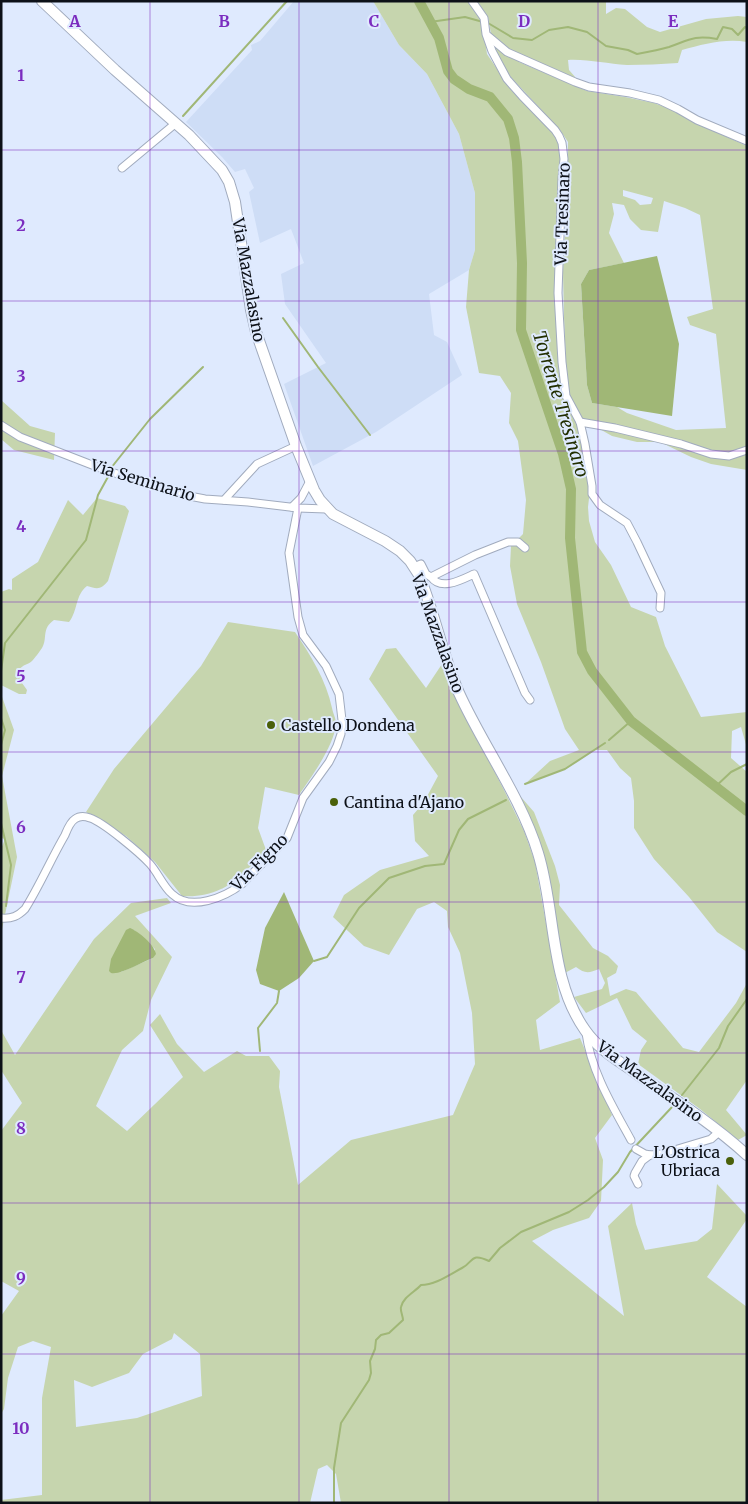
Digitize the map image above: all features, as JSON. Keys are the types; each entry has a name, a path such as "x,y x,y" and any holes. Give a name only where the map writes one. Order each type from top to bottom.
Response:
{"main road":[{"name":"Via Mazzalasino","path":"42,1 115,70 176,123 222,170 232,190 254,324 310,481 326,508 339,518 393,546 414,567 422,583 458,691 519,808 533,839 543,870 561,975 569,1002 586,1032 609,1053 747,1154"}],"street":[{"name":"Via Tresinaro","path":"472,1 485,21 486,34 492,51 507,79 555,130 562,143 564,159 558,293 561,353 566,396 580,422 592,494 600,505 627,523 638,542 661,593 660,608"},
{"path":"486,34 507,52 575,82 589,87 659,100 697,120 747,141"},
{"path":"122,168 176,123"},
{"path":"580,422 615,428 681,444 711,454 729,456 747,450"},
{"name":"Via Seminario","path":"1,425 20,437 115,473 184,495 295,507 326,508"},
{"path":"224,500 257,464 296,446"},
{"path":"295,507 310,481"},
{"name":"Via Figno","path":"1,918 19,915 25,908 75,818 84,816 95,820 146,859 177,899 193,902 209,900 234,890 287,838 303,798 329,762 337,746 341,734 342,720 339,694 334,681 326,666 303,635 298,618 289,553 295,507"},
{"path":"431,577 508,542 518,542 525,548"},
{"path":"414,567 421,564 426,574 434,582 441,584 452,583 474,574 525,693 530,700"},
{"path":"586,1032 588,1048 595,1067 614,1109 631,1140"},
{"path":"636,1149 650,1155 661,1154 711,1139 719,1132"},
{"path":"638,1184 634,1176 635,1173 642,1161 650,1155"}],"shaded area":[{"path":"294,1 373,1 399,45 427,74 459,134 475,193 475,250 469,270 429,294 434,335 447,342 462,375 376,432 313,466 284,384 326,363 285,304 281,274 304,263 291,229 260,243 249,192 254,188 245,169 235,172 186,122 252,50 251,45 260,41"},
{"path":"373,1 469,1 480,17 487,54 511,90 554,133 561,150 556,291 561,391 564,402 578,426 590,490 589,521 595,542 611,565 631,607 656,617 665,646 701,717 747,712 747,748 741,727 732,731 731,758 747,772 747,952 717,932 689,897 654,859 634,828 634,801 631,778 620,768 607,750 594,750 565,769 525,784 550,761 579,750 565,729 541,662 517,604 510,566 511,546 523,534 526,500 518,441 509,423 511,393 500,376 479,373 466,307 469,270 475,250 475,193 459,134 427,74 399,45"},
{"path":"477,1 606,1 606,14 616,8 625,9 647,27 660,32 706,19 747,17 747,42 723,41 682,50 678,63 627,65 568,60 569,70 576,78 521,55 519,62 587,91 654,103 675,111 698,124 747,146 747,470 711,464 660,442 637,442 612,436 582,419 571,400 567,385 563,272 568,142 560,130 508,74 493,45 488,17","holes":["623,190 653,198 651,204 640,205 635,200 623,196","664,201 700,215 713,309 687,317 690,325 716,334 726,428 676,430 627,413 617,407 592,403 587,385 581,284 589,270 624,263 609,233 614,214 612,203 624,205 630,219 641,230 658,232"]},
{"path":"657,256 679,344 672,416 592,403 587,385 581,284 589,270"},
{"path":"1,400 30,426 55,433 54,460 14,450 1,439"},
{"path":"97,498 125,506 129,511 108,581 101,587 87,586 83,590 69,622 54,620 50,623 46,630 42,648 32,661 19,670 22,683 27,690 26,694 19,694 1,685 1,592 9,589 12,590 12,579 38,562 68,500 83,515"},
{"path":"228,622 295,632 312,659 326,688 336,721 335,732 322,761 299,795 265,787 258,828 266,850 263,854 226,887 207,894 182,896 155,862 126,836 86,812 114,769 201,666"},
{"path":"396,648 426,688 444,661 462,709 524,831 535,862 560,1002 536,1020 540,1050 580,1038 612,1115 595,1138 603,1160 601,1201 589,1218 553,1230 532,1241 624,1316 608,1226 632,1203 636,1224 645,1250 697,1241 712,1229 717,1184 747,1216 747,1219 707,1277 747,1307 747,1503 341,1503 336,1474 327,1465 318,1469 310,1503 1,1503 1,1500 42,1495 42,1398 51,1347 33,1341 18,1347 8,1378 4,1409 1,1414 1,1316 19,1291 1,1281 1,1131 22,1103 1,1070 1,1030 15,1055 94,939 131,903 167,898 171,903 135,916 172,957 151,1000 143,1031 122,1050 96,1106 127,1131 183,1077 150,1025 160,1014 177,1044 204,1072 237,1051 246,1056 269,1056 280,1071 279,1087 298,1185 351,1140 453,1115 475,1064 472,1013 460,953 448,927 447,911 434,902 417,909 389,955 364,946 333,917 344,895 380,870 429,856 415,841 413,815 424,802 438,776 369,679 386,649","holes":["134,930 155,949 153,958 121,972","174,1333 200,1354 202,1396 137,1418 76,1427 74,1380 92,1387 129,1373 143,1354 172,1339"]},
{"path":"1,694 14,730 2,776 17,857 1,934 1,849 5,839 1,838"},
{"path":"514,789 534,812 555,866 560,885 559,905 593,948 608,956 618,966 616,973 607,978 610,996 626,989 636,992 683,1048 699,1052 736,1003 747,983 747,1080 726,1110 747,1135 738,1140 700,1109 638,1064 641,1050 647,1041 632,1029 617,998 586,1013 574,997 602,989 605,983 599,969 587,972 576,967 563,974 549,888"},
{"path":"284,892 314,961 299,978 279,991 260,984 256,970 265,928"},
{"path":"130,928 146,939 156,954 153,958 126,970 111,973 109,971 111,959 126,930"}],"waterway":[{"path":"183,116 287,1"},
{"name":"Torrente Tresinaro","path":"419,1 439,38 448,71 454,79 469,89 490,97 508,119 514,138 522,263 521,330 563,454 571,489 570,538 582,652 592,671 631,721 747,811"},
{"path":"430,22 465,17 483,22"},
{"path":"488,23 513,38 532,40 549,30 568,27 587,32 606,46 628,50 637,54 665,48 692,39 717,39 723,27 732,29 738,35 745,27 747,28"},
{"path":"283,318 370,435"},
{"path":"111,468 150,419 203,367"},
{"path":"1,671 5,643 86,540 98,495 109,475"},
{"path":"1,718 5,730 1,745"},
{"path":"609,740 631,721"},
{"path":"525,784 565,769 605,743"},
{"path":"715,787 731,772 747,764"},
{"path":"314,961 327,957 359,908 389,878 425,866 444,864 459,830 468,819 506,800"},
{"path":"1,823 11,865 6,906"},
{"path":"260,1051 258,1028 277,1003 279,991"},
{"path":"682,1095 719,1048 728,1026 747,999"},
{"path":"334,1503 334,1468 341,1423 369,1380 371,1373 370,1361 375,1349 376,1340 381,1335 389,1333 403,1320 401,1309 404,1300 421,1285 442,1279 466,1266 475,1258 483,1258 489,1261 500,1248 521,1232 569,1212 588,1200 618,1172 630,1152 672,1107"}],"place":[{"name":"Castello Dondena","path":"271,725"},
{"name":"Cantina d'Ajano","path":"334,802"},
{"name":"L’Ostrica Ubriaca","path":"730,1161"}]}
